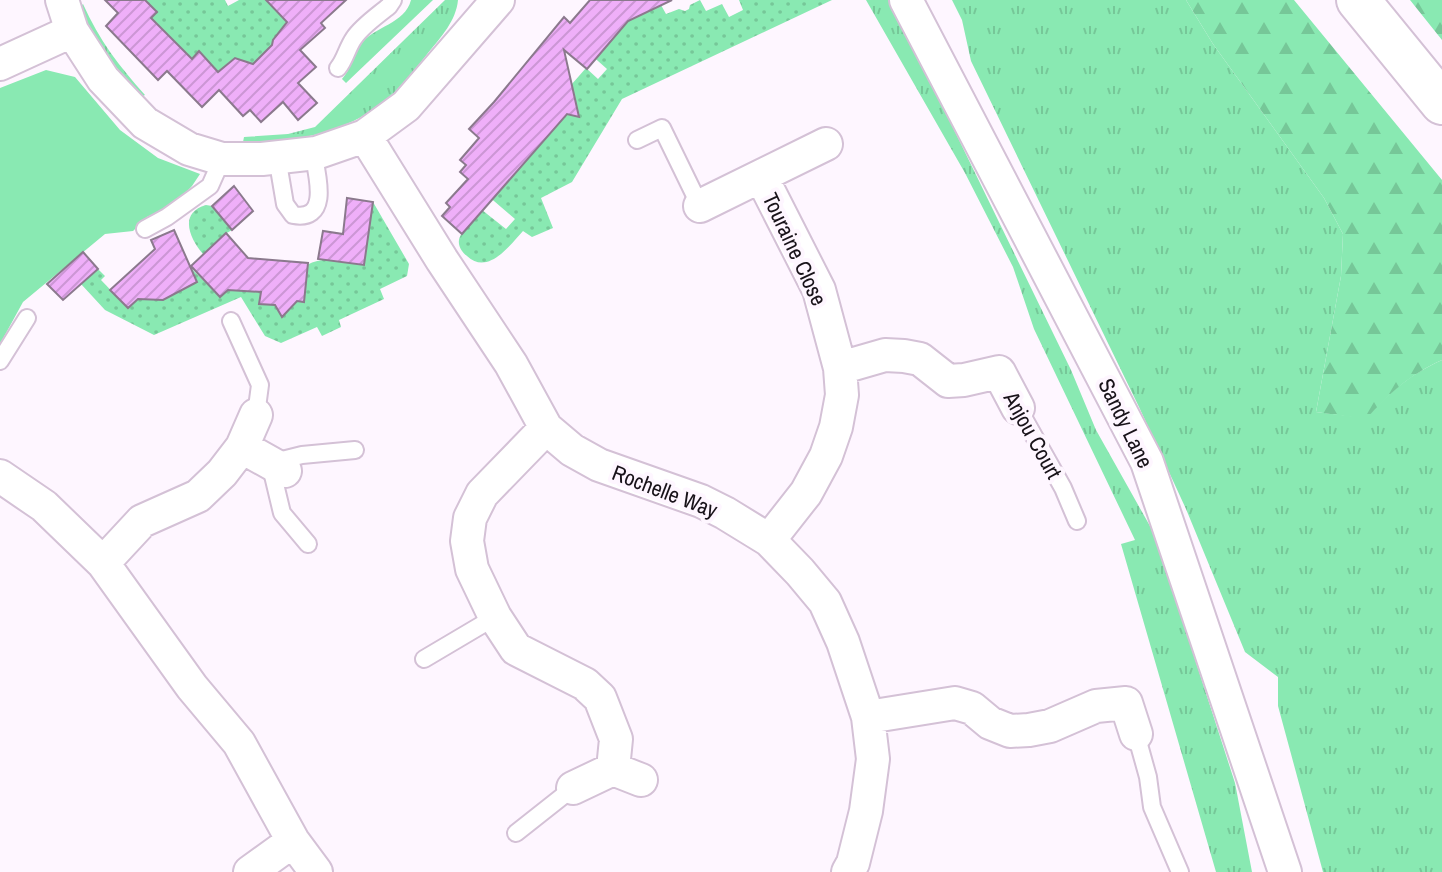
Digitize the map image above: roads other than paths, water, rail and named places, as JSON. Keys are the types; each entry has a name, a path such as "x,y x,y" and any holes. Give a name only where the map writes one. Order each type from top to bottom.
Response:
{"street":[{"path":"62,0 72,31 103,79 145,123 189,149 222,159 313,153 365,136 406,106 497,0"},
{"name":"Sandy Lane","path":"906,0 1147,462 1285,872"},
{"path":"1358,0 1442,103"},
{"path":"0,64 72,31"},
{"name":"Rochelle Way","path":"365,136 511,364 546,428 572,450 599,465 701,501 769,540 825,602 843,642 868,717 873,759 866,811 848,872"},
{"name":"Touraine Close","path":"700,206 826,144"},
{"name":"Touraine Close","path":"761,176 819,290 840,368 842,395 826,456 806,493 769,540"},
{"name":"Anjou Court","path":"840,368 885,355 920,359 948,381 999,372 1018,408"},
{"path":"103,563 142,521 198,496 222,473 242,447 256,415"},
{"path":"546,428 482,494 470,518 467,541 472,569 495,617 516,649 585,684 600,698 627,775 573,788"},
{"path":"242,447 277,467"},
{"path":"0,476 44,506 103,563 192,687 239,743 293,841 316,872"},
{"path":"868,717 955,703 972,708 990,723 1010,731 1029,730 1050,726 1096,706 1126,703 1136,734"},
{"path":"250,872 293,841"}],"lane":[{"path":"338,68 356,34 393,0"},
{"path":"637,140 662,128 700,206"},
{"path":"277,157 285,204 293,215 301,216 310,214 317,205 320,192 313,153"},
{"path":"145,229 210,186 222,159"},
{"path":"0,361 27,318"},
{"path":"231,321 260,385 256,415"},
{"name":"Anjou Court","path":"1018,408 1063,488 1077,521"},
{"path":"308,544 282,513 277,467 302,455 355,450"},
{"path":"424,659 495,617"},
{"path":"1136,734 1148,777 1152,807 1180,872"},
{"path":"516,833 573,788"}]}
